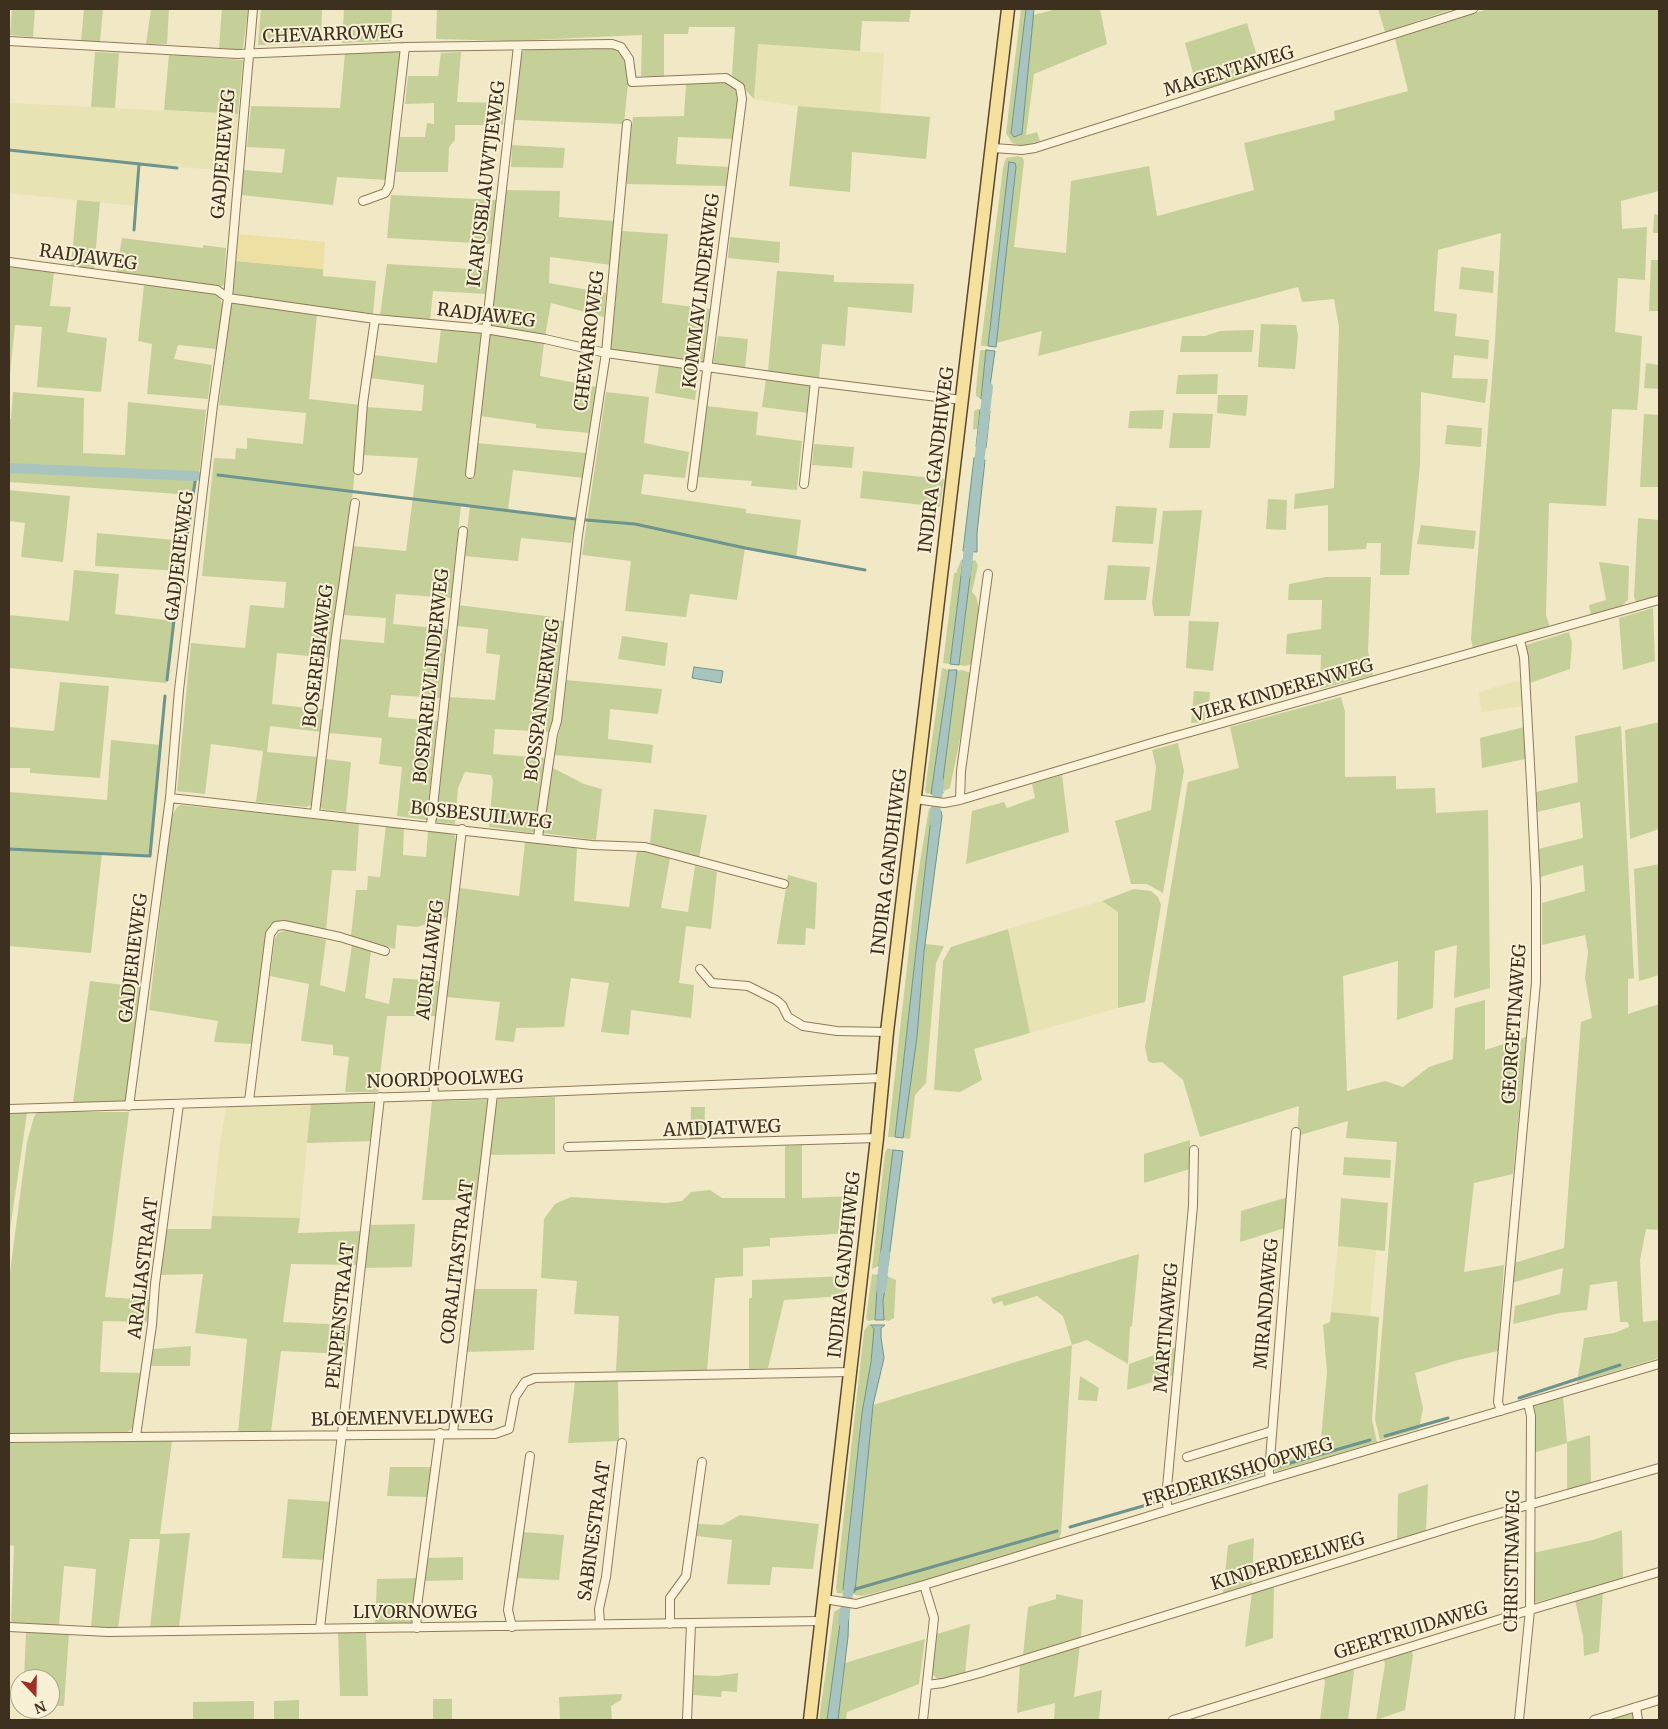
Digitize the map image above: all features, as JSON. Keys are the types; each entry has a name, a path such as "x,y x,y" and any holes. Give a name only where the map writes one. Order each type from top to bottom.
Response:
{"main road":[{"name":"INDIRA GANDHIWEG","path":"810,1720 821,1621 830,1600 851,1372 887,1032 920,800 962,400 1008,9"}],"street":[{"name":"GADJERIEWEG","path":"130,1106 170,798 180,690 213,405 228,298 253,9"},
{"name":"MAGENTAWEG","path":"993,148 1022,150 1035,148 1473,9"},
{"name":"CHEVARROWEG","path":"9,42 237,54 405,47 612,44 621,47 629,59 632,82 726,78 740,87 742,99"},
{"name":"ICARUSBLAUWTJEWEG","path":"470,474 518,46"},
{"path":"363,201 385,193 389,186 405,47"},
{"name":"KOMMAVLINDERWEG","path":"692,487 742,99"},
{"name":"CHEVARROWEG","path":"575,568 583,502 606,353 627,124"},
{"name":"RADJAWEG","path":"9,262 217,290 228,298 375,319 485,329 545,339 606,353 962,400"},
{"path":"358,470 363,403 375,319"},
{"path":"804,484 815,382"},
{"name":"BOSEREBIAWEG","path":"315,814 336,636 355,503"},
{"name":"BOSPARELVLINDERWEG","path":"431,825 462,531"},
{"name":"BOSSPANNERWEG","path":"538,837 553,734 557,721 575,568"},
{"path":"960,800 961,771 988,574"},
{"name":"VIER KINDERENWEG","path":"920,800 944,803 960,800 1659,600"},
{"name":"GEORGETINAWEG","path":"1500,1411 1498,1402 1536,982 1536,906 1532,802 1524,657 1520,640"},
{"name":"BOSBESUILWEG","path":"170,798 431,825 592,845 645,847 784,884"},
{"name":"AURELIAWEG","path":"434,1096 433,1077 462,829"},
{"path":"249,1101 270,934 276,926 284,925 340,937 385,951"},
{"path":"700,969 712,983 748,986 776,1000 782,1005 788,1017 803,1026 837,1031 887,1032"},
{"name":"NOORDPOOLWEG","path":"9,1109 493,1094 882,1078"},
{"name":"CORALITASTRAAT","path":"453,1433 493,1094"},
{"name":"PENPENSTRAAT","path":"320,1628 380,1097"},
{"name":"ARALIASTRAAT","path":"136,1436 152,1325 155,1284 179,1104"},
{"name":"MIRANDAWEG","path":"1270,1479 1272,1430 1296,1132"},
{"name":"AMDJATWEG","path":"568,1147 877,1138"},
{"name":"MARTINAWEG","path":"1168,1510 1166,1498 1193,1206 1194,1150"},
{"name":"FREDERIKSHOOPWEG","path":"830,1600 856,1604 924,1585 1270,1479 1659,1364"},
{"name":"BLOEMENVELDWEG","path":"9,1438 495,1434 509,1429 515,1397 526,1382 535,1378 851,1372"},
{"name":"CHRISTINAWEG","path":"1519,1720 1530,1610 1531,1416 1528,1403"},
{"path":"1187,1457 1272,1430"},
{"path":"417,1628 416,1614 440,1433"},
{"name":"SABINESTRAAT","path":"600,1624 600,1609 606,1577 622,1443"},
{"path":"512,1627 508,1610 530,1456"},
{"path":"670,1624 670,1598 686,1576 702,1462"},
{"name":"KINDERDEELWEG","path":"927,1684 943,1683 980,1673 1530,1504 1659,1468"},
{"name":"GEERTRUIDAWEG","path":"1173,1720 1659,1572"},
{"path":"923,1720 934,1618 924,1585"},
{"name":"LIVORNOWEG","path":"9,1627 108,1632 821,1621"},
{"path":"687,1720 691,1624"},
{"path":"1594,1720 1659,1700"},
{"path":"1636,1707 1638,1720"}],"shaded area":[{"path":"757,44 884,53 880,113 798,106 754,99"},
{"path":"9,103 238,114 233,171 139,164 136,206 9,193"},
{"path":"1512,682 1523,682 1524,706 1481,712 1479,692"},
{"path":"1102,901 1118,912 1118,1008 1030,1033 1008,929"},
{"path":"311,1104 300,1218 212,1216 226,1107"},
{"path":"1338,1246 1376,1250 1370,1318 1331,1312"}],"green space":[{"path":"12,9 35,9 33,37 10,35"},
{"path":"84,9 103,9 100,42 81,41"},
{"path":"151,9 169,9 167,44 146,44"},
{"path":"222,9 248,9 243,48 237,50 219,48"},
{"path":"261,9 322,9 321,43 258,45"},
{"path":"344,9 392,9 391,41 342,43"},
{"path":"437,9 911,9 909,22 862,21 860,51 758,44 754,99 732,75 735,27 689,27 688,34 664,34 664,76 641,76 642,35 510,41 436,39"},
{"path":"1021,9 1026,9 1011,133 1014,137 1022,134 1033,15 1057,9 1100,9 1107,44 1034,74 1026,135 1037,132 1040,141 1023,146 1012,143 1006,133"},
{"path":"1378,9 1453,9 1385,32"},
{"path":"1488,9 1659,9 1659,191 1621,201 1622,229 1647,227 1645,280 1618,278 1615,332 1642,336 1637,410 1612,409 1606,506 1549,503 1546,615 1550,627 1473,648 1471,639 1495,341 1501,233 1438,250 1434,311 1457,314 1455,336 1489,340 1488,359 1454,355 1452,378 1488,379 1485,403 1421,392 1420,465 1409,575 1380,575 1381,543 1367,543 1366,549 1328,551 1328,505 1294,509 1295,494 1334,488 1339,327 1334,299 1302,302 1298,287 1038,356 1042,331 996,343 1016,167 1015,163 1010,162 988,346 982,346 981,344 1003,168 1006,158 1018,156 1023,158 1024,162 1014,247 1066,253 1071,181 1149,166 1157,216 1254,190 1244,143 1335,120 1334,111 1408,91 1395,39"},
{"path":"1247,23 1262,72 1203,91 1200,90 1196,84 1185,43"},
{"path":"528,48 612,48 620,52 625,60 628,83 624,124 515,120 519,59 522,52"},
{"path":"95,52 119,53 115,108 91,107"},
{"path":"402,52 387,180 337,177 333,205 241,195 244,170 282,173 285,149 247,147 251,106 340,108 345,53"},
{"path":"461,52 457,102 504,103 503,125 455,125 455,140 449,147 448,172 396,172 400,137 425,137 427,123 434,124 434,103 405,104 408,76 438,76 441,53"},
{"path":"169,55 243,60 238,114 164,110"},
{"path":"727,82 737,90 738,102 734,139 678,137 676,164 728,167 726,186 626,184 633,117 684,116 686,84"},
{"path":"798,106 930,117 926,159 852,152 850,192 789,186"},
{"path":"512,145 565,148 563,168 511,167"},
{"path":"505,190 560,191 559,217 615,221 611,265 550,257 549,283 606,293 604,317 551,303 545,336 490,326"},
{"path":"391,195 496,200 492,244 387,238"},
{"path":"77,200 100,202 94,269 71,267"},
{"path":"1654,214 1659,215 1659,233 1653,233"},
{"path":"622,231 668,234 662,303 711,309 705,363 611,350"},
{"path":"730,237 780,242 779,263 728,258"},
{"path":"122,238 203,248 203,245 226,248 224,285 220,287 116,273"},
{"path":"1651,260 1659,260 1659,311 1649,311"},
{"path":"236,261 323,269 323,276 376,281 373,315 233,296"},
{"path":"387,264 489,270 486,294 433,291 430,321 380,316"},
{"path":"9,267 54,272 50,306 71,307 67,332 107,338 101,392 37,387 42,327 15,325 9,384"},
{"path":"1461,267 1494,271 1493,293 1459,289"},
{"path":"777,271 834,275 834,282 914,284 912,313 848,307 845,346 822,344 819,378 768,371"},
{"path":"144,285 216,294 220,298 223,307 216,349 178,345 174,359 212,365 208,399 147,394 152,344 138,341"},
{"path":"231,303 317,314 309,399 360,405 353,492 331,658 277,653 272,704 325,710 322,732 270,726 267,752 318,757 314,798 311,805 306,807 256,802 263,751 211,744 205,794 177,791 191,643 245,648 250,605 284,608 286,582 202,576 214,458 235,459 236,448 247,449 247,438 303,444 306,413 219,405"},
{"path":"1261,324 1296,325 1298,336 1295,369 1258,367"},
{"path":"441,329 482,333 466,478 473,479 476,443 587,453 583,478 513,470 508,510 576,519 571,543 521,538 518,561 464,556 470,506 461,505 451,598 396,594 393,624 447,629 441,698 391,695 388,717 437,721 427,820 397,816 402,767 379,764 382,738 329,733 340,639 384,643 386,618 343,615 353,546 406,551 418,458 361,455 366,407 422,411 424,385 370,378 374,355 437,363"},
{"path":"1254,330 1252,352 1180,352 1182,336 1205,336 1220,331"},
{"path":"489,334 544,343 540,376 597,387 590,433 536,428 536,424 480,416"},
{"path":"718,336 748,339 745,369 713,364"},
{"path":"986,350 981,399 976,396 976,389 980,351"},
{"path":"1646,363 1659,365 1659,389 1644,388"},
{"path":"659,365 699,370 695,400 655,393"},
{"path":"1218,374 1217,394 1176,394 1178,375"},
{"path":"766,379 811,385 808,413 762,407"},
{"path":"13,392 84,398 83,453 125,455 128,402 206,410 199,476 196,476 193,495 9,482 9,419 11,419"},
{"path":"606,392 649,397 644,443 689,452 685,478 644,474 641,494 746,509 746,513 801,520 796,558 745,548 737,600 690,594 686,617 625,611 631,561 582,555"},
{"path":"1218,395 1248,395 1246,416 1217,413"},
{"path":"706,406 758,412 756,435 802,441 797,490 751,486 752,481 698,477"},
{"path":"980,410 979,428 973,430 974,411"},
{"path":"1164,410 1162,429 1128,428 1130,411"},
{"path":"1173,413 1213,414 1210,448 1169,448"},
{"path":"1644,414 1659,415 1659,487 1640,487"},
{"path":"1447,425 1482,428 1481,447 1445,444"},
{"path":"814,444 854,447 852,468 812,465"},
{"path":"863,471 944,479 940,507 860,498"},
{"path":"9,490 70,496 63,562 21,557 25,523 9,521"},
{"path":"1268,499 1287,500 1286,530 1266,529"},
{"path":"1116,506 1157,508 1153,544 1112,542"},
{"path":"1202,510 1190,616 1154,616 1152,602 1163,511"},
{"path":"1638,518 1659,520 1659,595 1636,602 1634,597"},
{"path":"1421,525 1476,531 1474,549 1417,544"},
{"path":"97,533 186,541 181,571 95,566"},
{"path":"961,560 963,560 950,664 943,663 954,573 956,573"},
{"path":"975,560 978,565 972,592 976,596 979,609 972,664 965,666 959,665 972,561"},
{"path":"1599,562 1629,566 1628,600 1621,606 1591,615 1589,605 1606,600"},
{"path":"1108,565 1150,567 1146,600 1104,600"},
{"path":"74,570 119,574 115,614 174,621 166,683 9,668 9,615 69,621"},
{"path":"1326,577 1371,577 1368,651 1373,675 1320,689 1321,655 1286,654 1287,634 1321,629 1322,600 1288,600 1289,584"},
{"path":"458,605 554,617 565,622 561,672 551,732 495,729 493,754 546,758 535,831 531,833 489,827 493,780 491,775 465,772 458,788 455,824 435,822 448,697 495,700 500,655 486,653 488,629 456,626"},
{"path":"1653,608 1655,661 1623,670 1619,618"},
{"path":"1189,621 1219,622 1213,671 1186,668"},
{"path":"1569,632 1572,643 1570,669 1530,683 1526,645"},
{"path":"622,636 668,643 665,666 618,659"},
{"path":"942,668 949,670 931,794 926,793 925,790"},
{"path":"962,670 971,673 969,695 950,788 944,791 942,789 957,671"},
{"path":"566,680 662,689 658,714 610,709 608,739 653,745 651,763 554,755 561,725"},
{"path":"60,682 109,686 100,778 30,773 30,768 9,768 9,727 54,731"},
{"path":"1194,691 1210,692 1208,716 1203,722 1191,723"},
{"path":"1341,697 1345,712 1345,777 1396,776 1396,789 1435,788 1436,813 1488,810 1490,988 1454,998 1457,945 1435,951 1433,1008 1397,1020 1398,961 1343,976 1347,1091 1385,1081 1403,1087 1429,1067 1453,1059 1455,1008 1485,1000 1485,1050 1526,1037 1513,1174 1474,1183 1464,1272 1504,1265 1498,1351 1458,1360 1415,1373 1423,1408 1419,1429 1380,1440 1375,1419 1397,1142 1346,1138 1348,1121 1297,1136 1299,1106 1200,1137 1183,1080 1162,1062 1152,1063 1148,1061 1145,1047 1188,782 1239,768 1230,727"},
{"path":"1659,722 1659,829 1630,839 1625,730"},
{"path":"1621,726 1634,978 1628,979 1628,1014 1659,1004 1659,1230 1646,1229 1640,1260 1643,1322 1659,1320 1659,1358 1577,1383 1584,1338 1614,1333 1629,1327 1628,1322 1620,1322 1617,1281 1590,1285 1587,1310 1560,1313 1513,1324 1515,1306 1560,1294 1563,1268 1512,1283 1514,1263 1564,1248 1581,1022 1592,1018 1585,978 1588,952 1585,935 1542,945 1542,903 1585,891 1583,865 1540,877 1538,849 1583,838 1580,802 1537,812 1536,792 1578,782 1575,736"},
{"path":"1524,727 1525,759 1482,768 1480,738"},
{"path":"111,740 160,745 150,856 102,853 91,953 9,946 9,792 107,800"},
{"path":"1178,743 1184,771 1163,893 1147,884 1131,884 1115,821 1151,810 1156,767 1152,750"},
{"path":"326,759 351,762 346,812 322,809 320,806"},
{"path":"553,768 584,784 602,789 596,840 542,833"},
{"path":"1062,775 1069,832 966,864 972,811 1004,802 1007,808 1035,798 1032,784"},
{"path":"181,805 359,823 356,871 332,870 326,930 286,921 277,921 270,926 267,932 252,1044 214,1042 218,1021 149,1010 171,818 177,807"},
{"path":"929,808 932,809 895,1137 888,1137 916,886"},
{"path":"654,809 707,815 699,858 650,843"},
{"path":"386,825 404,827 403,855 426,857 428,830 450,833 455,836 456,843 448,917 417,927 397,925 395,949 351,936 356,890 367,890 368,876 380,877"},
{"path":"525,842 577,848 574,901 629,907 637,851 647,851 670,858 661,908 688,912 695,866 717,872 711,929 686,926 679,983 694,985 691,1018 631,1010 629,1035 601,1032 609,983 571,978 564,1027 516,1028 514,1042 495,1040 500,1002 447,997 460,888 519,896"},
{"path":"1659,864 1659,975 1639,981 1634,869"},
{"path":"788,875 817,883 815,929 806,928 805,945 777,944"},
{"path":"1134,889 1151,891 1158,897 1161,905 1145,1002 1118,1008 1118,912 1102,901"},
{"path":"1008,929 1030,1033 974,1049 982,1080 960,1092 934,1090 943,961 951,947"},
{"path":"287,930 326,940 320,985 345,992 352,945 371,951 365,998 389,1004 393,978 440,981 437,1016 387,1016 378,1092 345,1092 349,1057 333,1055 333,1045 301,1041 309,984 270,976 275,938 278,933"},
{"path":"925,944 944,946 936,963 926,1083 915,1095 910,1139 903,1138 917,1037"},
{"path":"90,981 140,987 126,1100 123,1102 73,1102"},
{"path":"555,1097 555,1154 488,1155 495,1101 499,1099"},
{"path":"487,1100 489,1105 477,1200 422,1200 432,1101"},
{"path":"373,1103 375,1105 372,1141 307,1143 311,1104"},
{"path":"691,1107 705,1107 704,1142 690,1142"},
{"path":"37,1112 129,1112 105,1297 151,1300 150,1322 103,1321 100,1372 142,1373 134,1426 128,1432 9,1435 9,1280 27,1142"},
{"path":"9,1113 27,1113 9,1237"},
{"path":"1190,1140 1190,1169 1144,1183 1144,1154"},
{"path":"802,1145 802,1198 854,1196 851,1233 770,1238 770,1246 743,1248 743,1276 715,1278 707,1370 616,1371 619,1316 574,1314 577,1281 541,1278 544,1219 555,1204 571,1197 667,1203 682,1201 691,1192 710,1190 722,1198 785,1198 785,1146"},
{"path":"888,1148 893,1150 879,1266 872,1269 885,1152"},
{"path":"1344,1157 1391,1160 1390,1178 1343,1175"},
{"path":"1288,1197 1285,1228 1240,1242 1241,1211"},
{"path":"1341,1198 1388,1203 1385,1251 1338,1246"},
{"path":"212,1216 300,1218 298,1233 361,1231 356,1265 291,1264 283,1322 350,1325 346,1354 281,1351 271,1432 238,1433 247,1339 195,1333 203,1274 160,1275 167,1229 211,1229"},
{"path":"415,1224 412,1267 362,1268 368,1225"},
{"path":"1139,1254 1132,1326 1130,1327 1128,1364 1087,1340 1072,1345 1063,1316 1037,1296 1004,1306 1002,1301 993,1304 991,1298"},
{"path":"872,1274 878,1275 875,1320 868,1321 866,1318"},
{"path":"847,1276 844,1296 784,1300 768,1368 749,1369 749,1298 752,1298 752,1280"},
{"path":"887,1276 896,1280 894,1318 889,1321 884,1320 883,1301"},
{"path":"472,1289 537,1289 534,1350 465,1352"},
{"path":"1331,1312 1379,1317 1372,1420 1377,1442 1275,1472 1272,1462 1320,1450 1327,1372 1323,1325 1330,1322"},
{"path":"869,1324 874,1329 871,1362 862,1413 843,1589 846,1594 837,1593 836,1588 864,1331"},
{"path":"1072,1345 1061,1533 1059,1539 938,1577 862,1596 851,1594 855,1592 873,1405"},
{"path":"191,1346 190,1366 150,1366 153,1349"},
{"path":"1177,1347 1175,1375 1127,1390 1129,1364"},
{"path":"1080,1376 1099,1388 1097,1401 1078,1400"},
{"path":"618,1380 619,1441 568,1443 575,1381"},
{"path":"1563,1396 1567,1442 1590,1435 1591,1484 1567,1492 1567,1443 1533,1453 1534,1406"},
{"path":"172,1441 160,1534 190,1533 179,1627 150,1628 160,1539 130,1539 118,1628 91,1628 96,1569 64,1566 59,1625 11,1623 14,1546 9,1545 9,1443"},
{"path":"390,1467 433,1467 429,1497 387,1496"},
{"path":"1428,1484 1426,1532 1397,1542 1398,1494"},
{"path":"288,1499 333,1502 325,1560 282,1558"},
{"path":"740,1515 819,1524 813,1569 772,1567 770,1585 727,1584 732,1540 696,1536 698,1524 722,1525"},
{"path":"1622,1530 1623,1579 1533,1603 1533,1553 1593,1540"},
{"path":"522,1532 564,1535 559,1580 515,1578"},
{"path":"1254,1538 1252,1584 1223,1593 1228,1545"},
{"path":"463,1557 463,1580 423,1581 426,1558"},
{"path":"417,1578 411,1617 413,1623 375,1624 377,1579"},
{"path":"1274,1586 1273,1638 1245,1647 1252,1592"},
{"path":"1603,1592 1599,1652 1584,1656 1583,1636 1575,1600"},
{"path":"1056,1594 1083,1600 1081,1637 1023,1655 1028,1607 1056,1599"},
{"path":"840,1608 842,1609 827,1720 819,1720 834,1612"},
{"path":"970,1624 965,1674 939,1680 933,1675 931,1667 937,1634"},
{"path":"26,1632 69,1633 64,1706 60,1706 60,1669 24,1669"},
{"path":"338,1632 366,1632 368,1696 340,1696"},
{"path":"925,1639 919,1684 847,1712 846,1720 838,1720 845,1663"},
{"path":"1080,1644 1074,1697 1102,1690 1099,1720 1054,1720 1055,1703 1017,1713 1020,1663"},
{"path":"1411,1649 1413,1655 1405,1710 1376,1720 1385,1664 1383,1657"},
{"path":"1352,1667 1354,1672 1348,1720 1320,1720 1325,1682 1323,1676"},
{"path":"738,1673 737,1692 722,1691 721,1697 693,1695 694,1675 717,1676"},
{"path":"622,1694 621,1700 611,1706 612,1720 560,1720 559,1697"},
{"path":"433,1699 452,1699 452,1720 433,1720"},
{"path":"299,1700 299,1720 274,1720 274,1701"},
{"path":"254,1701 254,1720 193,1720 193,1702"},
{"path":"1629,1713 1633,1714 1636,1720 1608,1720"}],"sand":[{"path":"239,234 325,242 323,269 236,261"}],"water":[{"path":"1026,9 1034,9 1022,134 1014,137 1011,133"},
{"path":"1009,162 1015,163 1016,167 996,347 988,346"},
{"path":"986,350 995,351 988,400 981,399"},
{"path":"980,410 990,411 986,448 976,447"},
{"path":"974,458 985,460 977,533 977,552 963,551"},
{"path":"963,560 972,561 959,665 950,664"},
{"path":"694,667 723,671 721,683 692,678"},
{"path":"949,670 957,670 942,788 943,793 931,794"},
{"path":"932,809 941,811 942,816 924,952 917,1037 903,1138 895,1137"},
{"path":"893,1150 903,1151 888,1266 879,1266"},
{"path":"878,1275 887,1276 883,1301 884,1320 875,1320"},
{"path":"871,1325 885,1325 881,1328 884,1358 873,1405 855,1592 846,1594 843,1589 862,1413 871,1362 874,1329"},
{"path":"842,1609 849,1610 848,1637 838,1720 827,1720"}],"waterway":[{"path":"9,150 177,168"},
{"path":"134,230 139,164"},
{"path":"978,472 988,387"},
{"path":"9,468 196,476"},
{"path":"218,475 576,519"},
{"path":"193,495 196,476"},
{"path":"182,567 191,512"},
{"path":"586,520 635,524 745,548 865,570"},
{"path":"966,574 970,539"},
{"path":"167,680 178,586"},
{"path":"9,849 150,856 165,696"},
{"path":"934,822 939,782"},
{"path":"881,1289 885,1254"},
{"path":"1519,1398 1620,1365"},
{"path":"1385,1436 1448,1418"},
{"path":"1280,1466 1370,1440"},
{"path":"1172,1499 1262,1472"},
{"path":"1070,1527 1157,1502"},
{"path":"852,1590 1057,1531"},
{"path":"843,1622 850,1582"}]}
